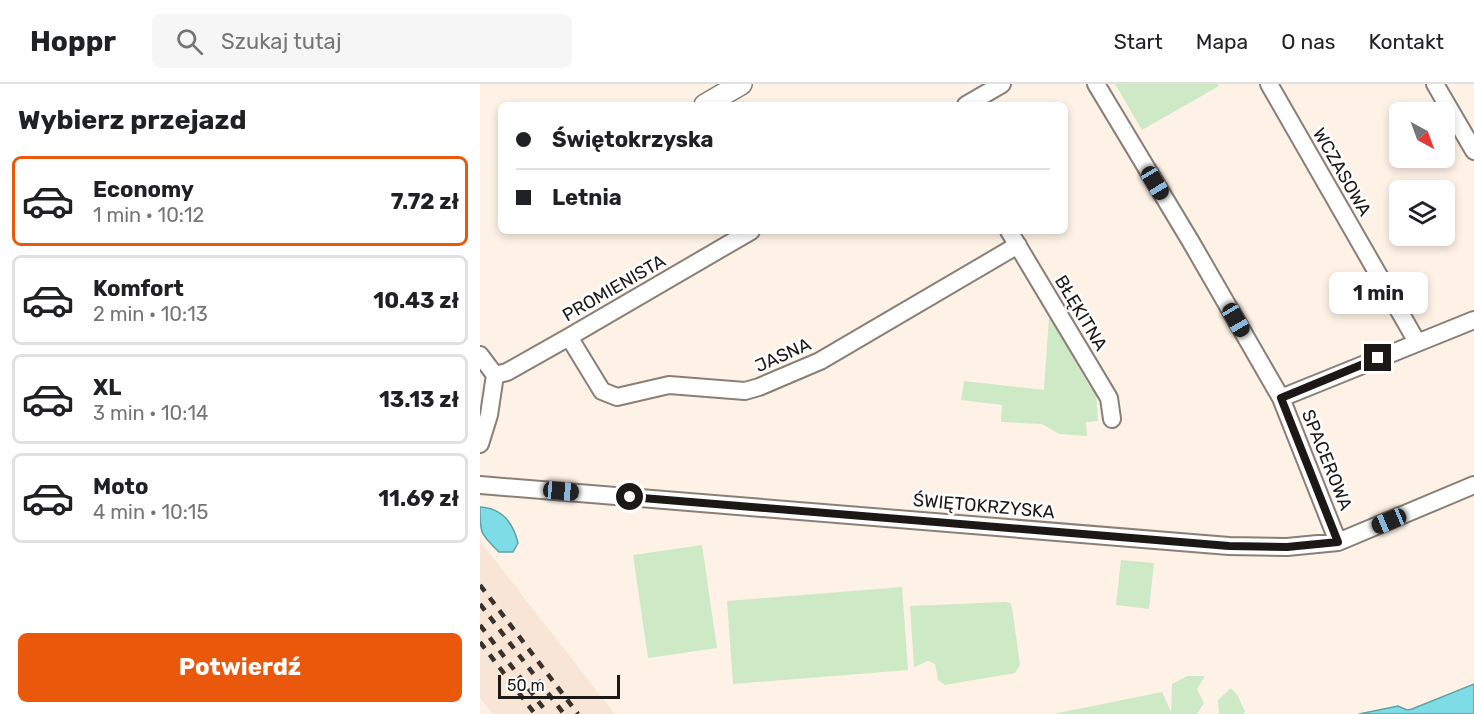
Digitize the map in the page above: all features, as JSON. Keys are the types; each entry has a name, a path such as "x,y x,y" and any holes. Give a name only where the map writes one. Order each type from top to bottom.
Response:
{"street":[{"path":"710,102 741,84"},
{"path":"971,102 1002,84"},
{"name":"SPACEROWA","path":"1096,84 1281,398 1338,542"},
{"name":"WCZASOWA","path":"1269,84 1417,342"},
{"path":"1435,84 1474,151"},
{"name":"PROMIENISTA","path":"495,375 507,372 746,234"},
{"name":"JASNA","path":"569,337 602,391 609,395 625,396 669,385 745,391 820,361 1013,238"},
{"name":"BŁĘKITNA","path":"1013,238 1109,398 1112,418"},
{"path":"1281,398 1474,320"},
{"path":"480,355 495,375 489,415 480,444"},
{"name":"ŚWIĘTOKRZYSKA","path":"480,485 1229,546 1287,547 1338,542 1474,485"}],"shaded area":[{"path":"480,541 615,714 493,714 480,698"}],"green space":[{"path":"1115,84 1218,84 1219,86 1142,130"},
{"path":"1049,316 1090,387 1096,391 1098,421 1086,422 1087,436 1059,434 1042,424 1001,422 1002,405 961,400 964,381 1044,390"},
{"path":"702,545 717,648 648,658 633,555"},
{"path":"1121,560 1154,563 1149,609 1116,605"},
{"path":"902,587 908,670 733,684 727,601"},
{"path":"1010,603 1012,607 1020,665 1015,673 945,685 938,680 935,664 928,661 914,667 910,606"},
{"path":"1187,676 1205,676 1197,689 1204,703 1197,714 1053,714 1162,692 1171,712 1172,684"},
{"path":"1231,688 1238,696 1244,714 1219,714 1218,700"}],"water":[{"path":"480,507 500,513 509,523 518,543 513,552 499,552 485,537 480,523"},
{"path":"1474,684 1474,714 1359,714 1398,706 1407,710 1412,709"}],"railway":[{"path":"480,585 578,714"},
{"path":"480,604 564,714"},
{"path":"480,625 548,714"},
{"path":"480,642 535,714"}],"route":[{"path":"630,497 1229,546 1287,547 1338,542 1281,398 1378,358"}]}
